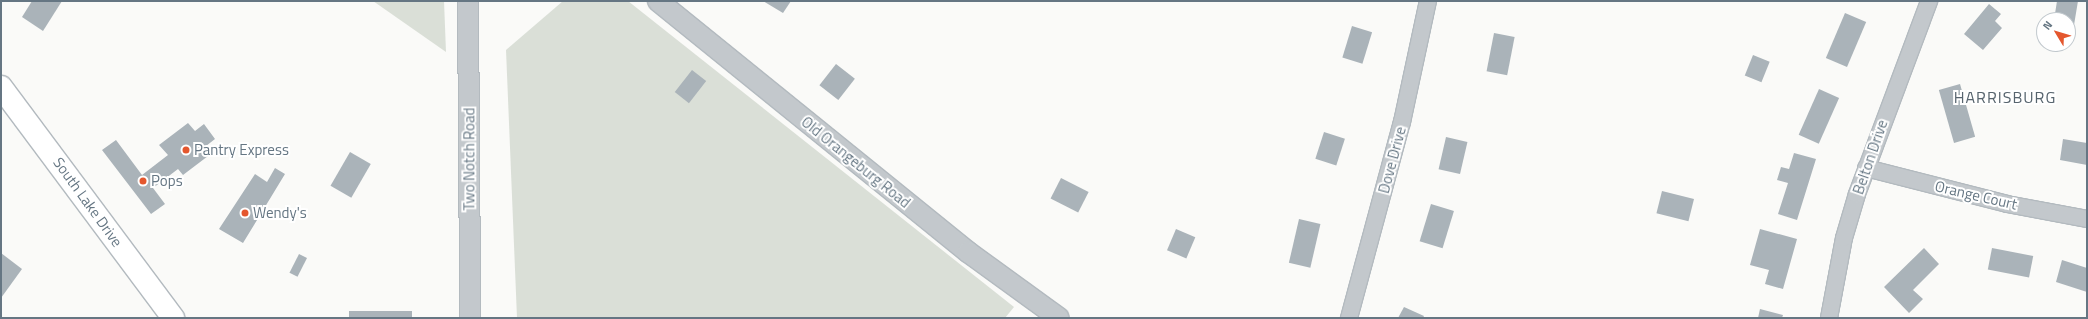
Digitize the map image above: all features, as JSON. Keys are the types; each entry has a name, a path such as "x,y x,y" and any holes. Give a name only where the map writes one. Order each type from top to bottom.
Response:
{"main road":[{"name":"South Lake Drive","path":"1,87 173,318"}],"street":[{"name":"Two Notch Road","path":"468,1 470,318"},
{"name":"Old Orangeburg Road","path":"658,1 968,252 1059,318"},
{"name":"Dove Drive","path":"1349,318 1402,122 1428,1"},
{"name":"Belton Drive","path":"1829,318 1844,238 1866,168 1929,1"},
{"name":"Orange Court","path":"1866,168 2007,204 2087,219"}],"shaded area":[{"path":"373,1 444,1 446,52"},
{"path":"563,1 628,1 1014,307 1005,318 517,318 506,50"}],"building":[{"path":"32,1 62,1 43,31 22,17"},
{"path":"763,1 791,1 783,13"},
{"path":"2057,1 2078,1 2076,13 2055,12"},
{"path":"1989,4 2001,14 1995,21 2002,28 1983,50 1964,34"},
{"path":"1845,13 1866,22 1847,67 1826,58"},
{"path":"1352,26 1372,32 1362,64 1342,58"},
{"path":"1494,33 1515,37 1507,75 1487,71"},
{"path":"1753,55 1770,62 1761,82 1745,75"},
{"path":"836,64 855,79 838,100 819,85"},
{"path":"692,70 706,81 689,103 675,92"},
{"path":"1960,84 1975,137 1954,143 1939,90"},
{"path":"1819,89 1839,98 1819,144 1799,135"},
{"path":"188,123 195,131 204,124 215,139 206,146 212,153 183,175 178,169 153,188 165,204 151,214 102,150 116,140 142,175 168,155 159,145"},
{"path":"1324,132 1345,139 1336,165 1315,159"},
{"path":"1446,137 1467,142 1460,174 1439,169"},
{"path":"2063,139 2087,143 2087,165 2060,160"},
{"path":"350,152 371,164 351,198 330,186"},
{"path":"1794,153 1816,159 1797,220 1778,214 1788,183 1777,180 1781,167 1789,169"},
{"name":"Wendy's","path":"275,168 285,174 243,243 219,229 255,174 267,182"},
{"path":"1061,178 1089,192 1078,213 1051,198"},
{"path":"1662,191 1694,199 1688,221 1656,213"},
{"path":"1431,204 1454,211 1443,248 1420,241"},
{"path":"1299,219 1320,224 1310,268 1289,263"},
{"path":"1176,229 1195,237 1186,258 1167,250"},
{"path":"1760,229 1797,239 1783,289 1765,284 1769,270 1750,265"},
{"path":"1924,248 1939,264 1913,290 1923,299 1909,313 1884,287"},
{"path":"1992,248 2033,256 2029,278 1988,270"},
{"path":"1,253 22,269 1,298"},
{"path":"299,254 307,258 297,277 289,273"},
{"path":"2062,260 2087,268 2087,292 2056,282"},
{"path":"1404,307 1424,316 1423,318 1398,318"},
{"path":"1760,309 1783,315 1782,318 1758,318"},
{"path":"349,311 412,311 412,318 349,318"}],"place":[{"name":"Pantry Express","path":"186,150"},
{"name":"Pops","path":"143,181"},
{"name":"Wendy's","path":"245,213"}],"district":[{"name":"HARRISBURG","path":"2005,97"}]}
